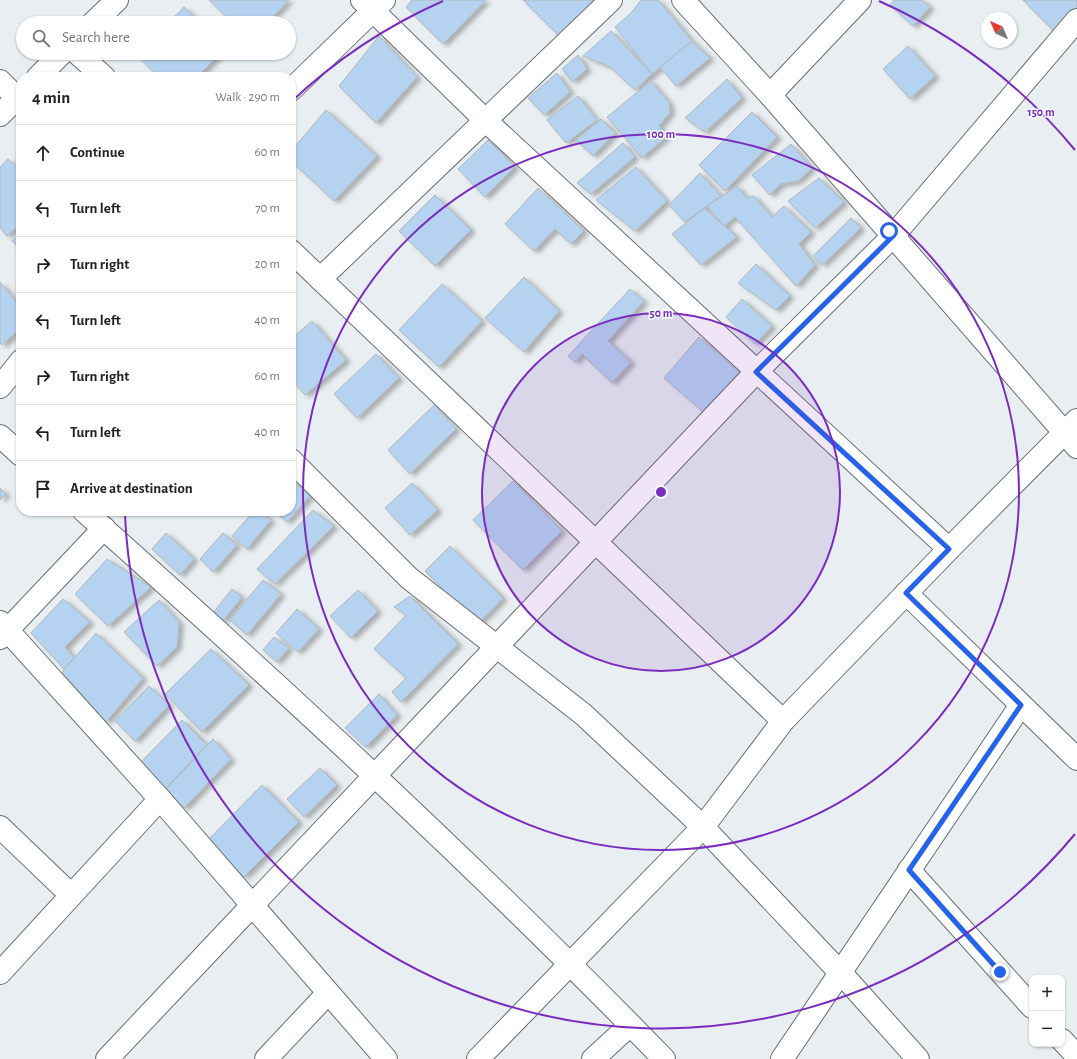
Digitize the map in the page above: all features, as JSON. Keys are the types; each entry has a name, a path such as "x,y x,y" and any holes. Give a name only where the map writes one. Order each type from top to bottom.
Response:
{"street":[{"path":"100,16 117,0"},
{"path":"320,279 611,0"},
{"path":"478,1059 703,827 783,721 949,549 1073,434 893,236 770,95 683,0"},
{"path":"770,95 860,0"},
{"path":"296,85 373,4 485,120 949,549"},
{"path":"107,1059 756,372 893,236 1077,20"},
{"path":"43,72 55,60"},
{"path":"85,60 98,72"},
{"path":"0,81 16,94"},
{"path":"0,114 16,99"},
{"path":"296,256 783,721"},
{"path":"0,387 16,367"},
{"path":"0,436 16,450"},
{"path":"296,465 409,578 584,715 703,827 841,974 918,1059"},
{"path":"90,516 375,775 571,963 664,1059"},
{"path":"104,528 2,630 160,799 386,1059"},
{"path":"906,593 1077,759"},
{"path":"782,1059 841,974 909,870 1021,705"},
{"path":"0,973 160,799"},
{"path":"0,827 71,895"},
{"path":"909,870 1029,1004"},
{"path":"266,1059 328,992"},
{"path":"593,1059 630,1024"},
{"path":"1065,1043 1077,1056"}],"building":[{"path":"209,0 289,0 274,16 226,16"},
{"path":"412,0 486,0 443,44 406,7"},
{"path":"523,0 596,0 561,38"},
{"path":"641,0 658,0 692,41 652,74 615,27 631,13"},
{"path":"894,0 922,0 930,7 913,26 890,5"},
{"path":"1023,0 1077,0 1077,15 1058,35"},
{"path":"184,7 192,16 175,16"},
{"path":"611,31 652,74 635,90 610,67 583,56"},
{"path":"379,36 417,77 376,123 339,86"},
{"path":"692,41 710,58 676,86 660,67"},
{"path":"908,46 935,76 910,99 883,69"},
{"path":"578,55 587,69 572,82 562,69"},
{"path":"142,60 214,60 202,72 153,72"},
{"path":"557,73 570,92 544,115 528,98"},
{"path":"727,79 742,98 705,132 685,118"},
{"path":"651,81 669,103 670,113 659,126 666,137 642,158 607,117"},
{"path":"578,96 597,120 566,143 547,120"},
{"path":"326,110 377,156 334,201 296,166 296,145"},
{"path":"752,112 777,137 725,191 699,165"},
{"path":"601,119 615,133 593,156 576,140"},
{"path":"488,140 515,167 485,197 458,169"},
{"path":"623,143 635,157 591,194 577,183"},
{"path":"791,144 812,168 798,181 781,184 770,195 752,175"},
{"path":"8,159 16,166 16,228 7,236 0,228 0,167"},
{"path":"636,167 667,201 635,231 596,200"},
{"path":"700,173 721,196 685,222 669,205"},
{"path":"819,178 844,202 815,228 788,201"},
{"path":"737,186 747,198 754,196 772,217 784,206 811,232 799,244 815,265 796,286 735,217 724,226 707,206"},
{"path":"538,188 584,231 571,244 555,229 534,251 505,224"},
{"path":"435,195 471,230 435,266 399,231"},
{"path":"704,208 737,237 701,265 672,234"},
{"path":"851,218 861,228 822,265 813,256"},
{"path":"16,237 16,245 12,241"},
{"path":"756,264 790,296 776,310 738,283"},
{"path":"524,277 559,311 524,352 485,318"},
{"path":"0,282 16,302 16,332 2,345 0,343"},
{"path":"442,284 482,321 439,367 399,330"},
{"path":"630,289 644,301 608,341 631,362 612,383 582,354 575,362 568,356"},
{"path":"742,299 772,326 755,344 726,317"},
{"path":"312,321 346,360 305,395 296,385 296,335"},
{"path":"699,337 741,374 706,414 664,378"},
{"path":"376,354 399,378 357,418 334,394"},
{"path":"434,405 456,429 410,474 388,450"},
{"path":"513,481 562,531 523,570 473,520"},
{"path":"412,483 438,510 410,535 385,508"},
{"path":"296,484 310,496 296,512"},
{"path":"0,488 6,494 0,500"},
{"path":"313,510 334,526 275,584 257,569"},
{"path":"250,516 266,516 271,520 247,549 232,536"},
{"path":"280,516 292,516 287,522"},
{"path":"166,533 194,559 180,575 152,549"},
{"path":"223,533 237,545 213,572 200,559"},
{"path":"450,546 503,598 478,624 425,571"},
{"path":"107,559 151,587 108,626 75,594"},
{"path":"263,580 281,594 247,635 230,620"},
{"path":"232,589 242,597 223,621 213,613"},
{"path":"358,590 378,611 351,638 330,616"},
{"path":"410,596 458,644 401,702 392,692 406,678 374,649 406,615 394,607"},
{"path":"63,599 90,622 65,647 74,658 64,669 31,633"},
{"path":"159,600 179,622 177,647 157,666 124,632"},
{"path":"297,609 319,629 298,652 276,633"},
{"path":"96,633 143,678 106,722 62,672"},
{"path":"274,637 289,648 277,662 263,650"},
{"path":"211,649 249,685 202,732 165,694"},
{"path":"149,686 169,705 135,741 115,721"},
{"path":"379,694 397,715 366,747 345,728"},
{"path":"182,720 207,745 165,789 140,763"},
{"path":"213,739 231,759 184,808 166,789"},
{"path":"320,768 337,785 304,817 287,799"},
{"path":"262,785 299,822 244,877 207,841"}],"route":[{"path":"889,231 893,236 756,372 949,549 906,593 1021,705 909,870 1000,972"}]}
